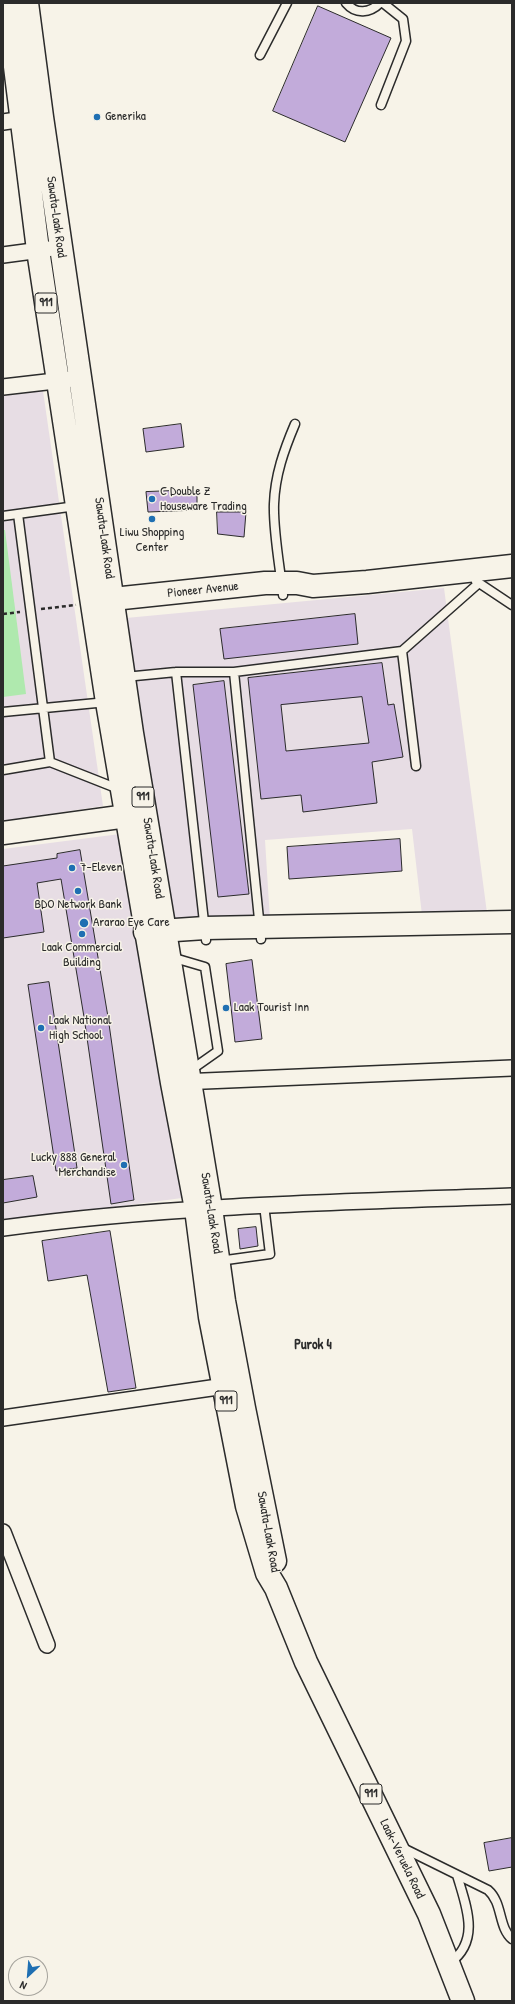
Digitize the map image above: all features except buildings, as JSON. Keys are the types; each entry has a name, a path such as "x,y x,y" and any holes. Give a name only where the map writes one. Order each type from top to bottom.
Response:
{"main road":[{"name":"Sawata-Laak Road","path":"7,3 12,121 38,250 59,380 88,504"},
{"name":"Sawata-Laak Road","path":"27,3 42,117 81,378 88,504 101,606 107,702 127,816 159,941"},
{"name":"Pioneer Avenue","path":"101,606 282,589 297,583 313,586 471,577 512,566"},
{"name":"Sawata-Laak Road","path":"101,606 125,677 159,941 204,1208 218,1262 231,1385 247,1506 267,1573 276,1588"},
{"path":"3,833 127,816"},
{"path":"260,933 512,922"},
{"path":"159,941 205,934 512,934"},
{"name":"Sawata-Laak Road","path":"204,1208 210,1318 231,1385"},
{"name":"Laak-Veruela Road","path":"276,1588 306,1662 396,1845 450,1963 463,2001"}],"street":[{"path":"12,121 42,117"},
{"path":"3,255 61,247"},
{"path":"3,387 81,378"},
{"path":"183,1079 512,1068"},
{"path":"3,1228 48,1222 204,1208 512,1196"},
{"path":"3,1418 231,1385"},
{"path":"3,1532 47,1645"}],"lane":[{"path":"260,55 287,3"},
{"path":"346,3 353,9 359,11 371,10 382,3 403,19 406,41 381,105"},
{"path":"282,589 274,504 277,479 283,451 295,424"},
{"path":"3,516 88,504"},
{"path":"18,514 50,762"},
{"path":"125,677 176,672 234,672 402,651 471,577 512,605"},
{"path":"402,651 416,766"},
{"path":"176,672 205,934"},
{"path":"234,672 260,933"},
{"path":"3,712 107,702"},
{"path":"3,770 50,762 123,791"},
{"path":"159,941 205,967 218,1051 183,1079"},
{"path":"218,1262 270,1254 264,1205"},
{"path":"396,1845 488,1890 493,1895 500,1910 504,1928 512,1939"},
{"path":"450,1963 459,1956 469,1935 467,1913 457,1875"}],"path":[{"path":"3,614 101,606"}],"shaded area":[{"path":"43,391 103,806 3,821 3,396"},
{"path":"444,588 487,913 422,915 412,829 265,840 270,920 171,924 126,618"},
{"path":"120,834 182,1198 3,1222 3,849"}],"green space":[{"path":"3,530 5,530 26,694 3,697"}],"place":[{"name":"Generika","path":"97,117"},
{"name":"C Double Z Houseware Trading","path":"152,499"},
{"name":"Liwu Shopping Center","path":"152,519"},
{"name":"7-Eleven","path":"72,868"},
{"name":"BDO Network Bank","path":"78,891"},
{"name":"Ararao Eye Care","path":"84,923"},
{"name":"Laak Commercial Building","path":"82,934"},
{"name":"Laak Tourist Inn","path":"226,1008"},
{"name":"Laak National High School","path":"41,1028"},
{"name":"Lucky 888 General Merchandise","path":"124,1165"}],"district":[{"name":"Purok 4","path":"313,1345"}]}
